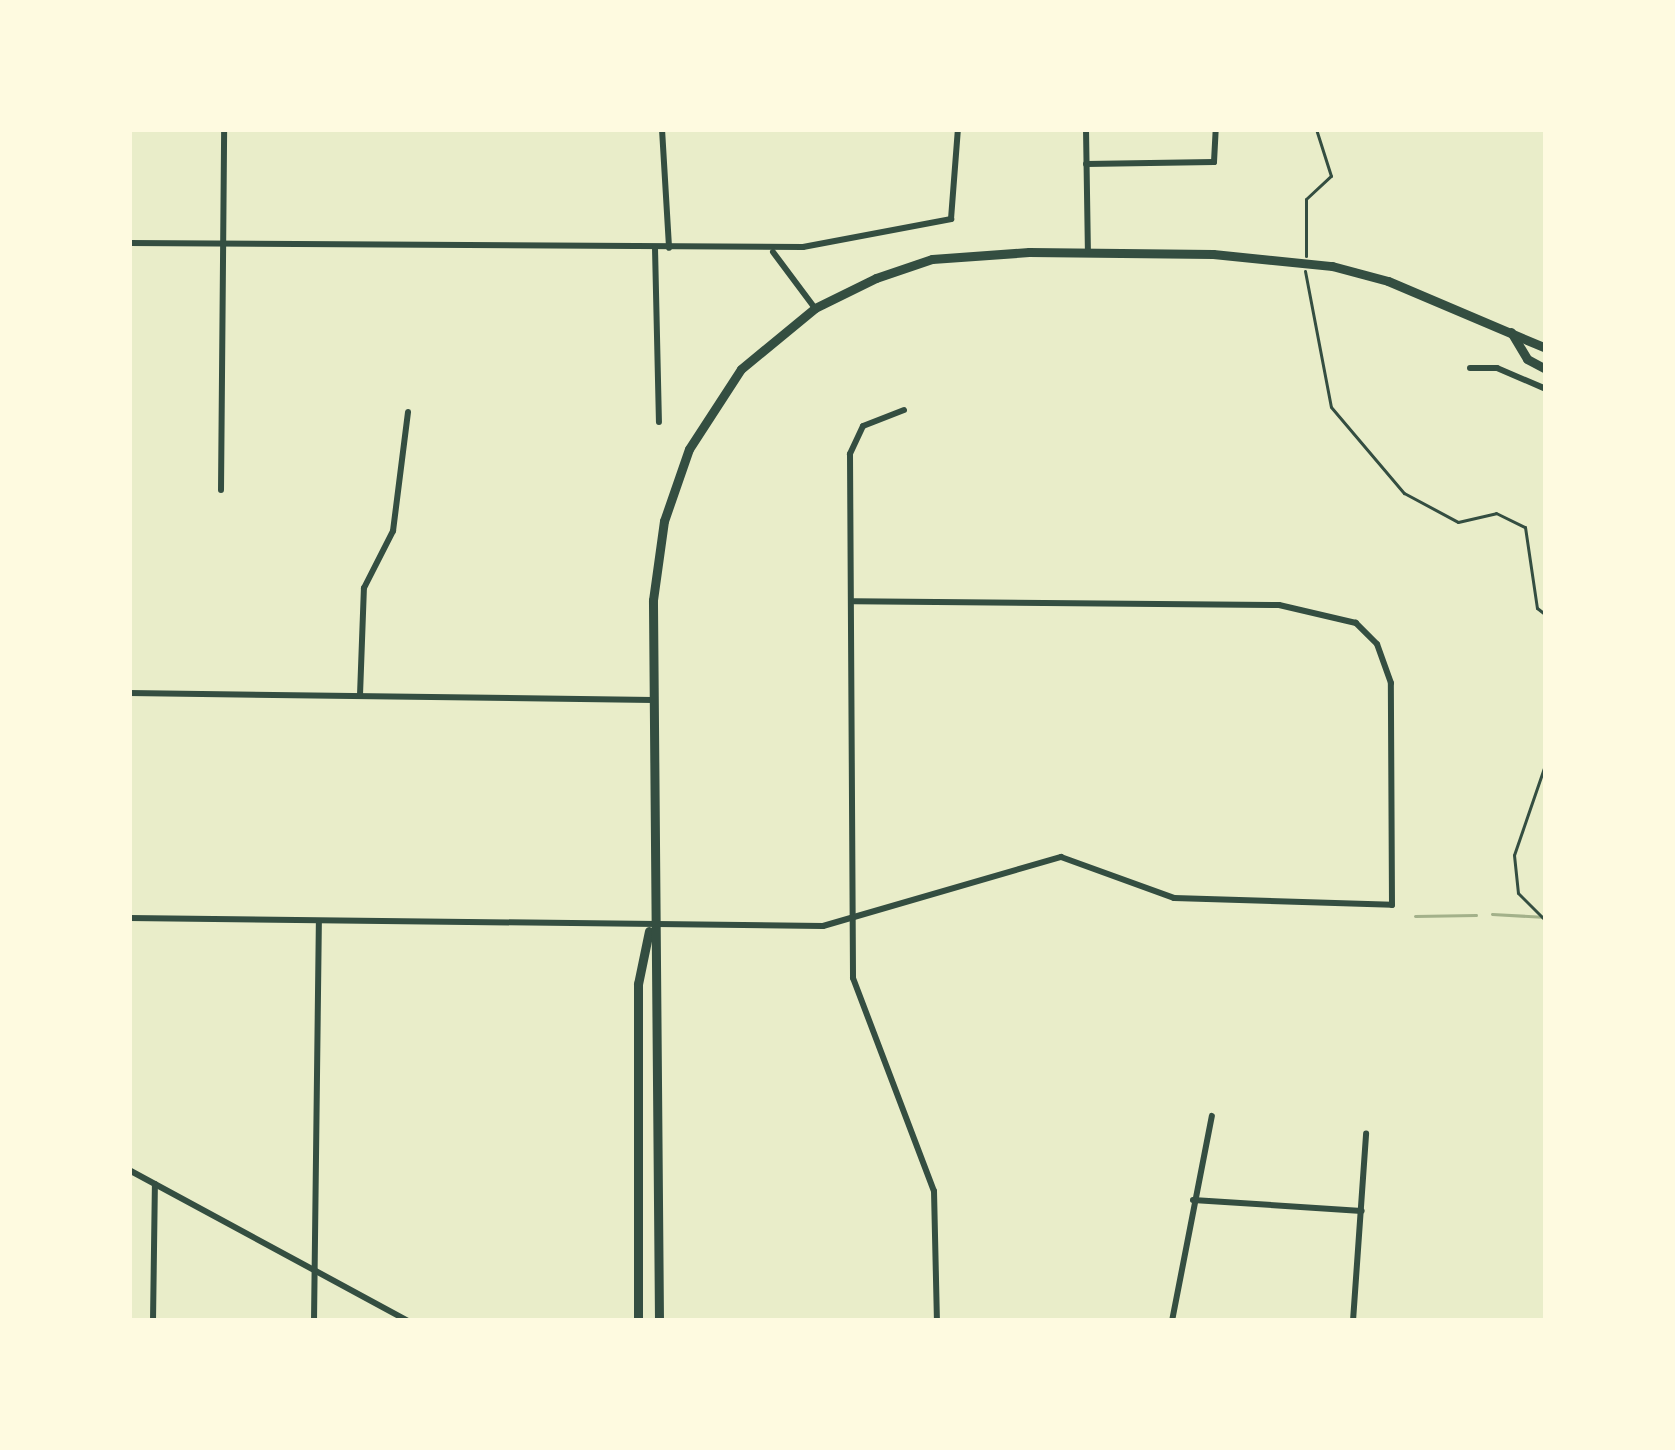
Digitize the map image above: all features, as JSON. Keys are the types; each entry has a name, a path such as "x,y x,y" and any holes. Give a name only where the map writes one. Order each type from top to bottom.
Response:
{"main road":[{"path":"659,1321 660,990 650,926 658,559 688,449 741,369 815,308 932,260 1088,251 1275,258 1351,270 1546,348"},
{"path":"1511,332 1528,359 1546,369"},
{"path":"638,1321 638,984 650,926"}],"street":[{"path":"221,490 224,129"},
{"path":"662,129 669,248"},
{"path":"129,243 770,250 951,219 958,129"},
{"path":"1086,129 1088,251"},
{"path":"1086,164 1214,162 1216,129"},
{"path":"655,248 658,422"},
{"path":"770,250 794,270 815,308"},
{"path":"1470,368 1497,368 1546,389"},
{"path":"904,410 854,437 851,924 856,993 934,1191 937,1321"},
{"path":"360,695 364,588 393,531 408,412"},
{"path":"129,918 650,926 851,924 1061,857 1174,898 1392,905 1394,706 1377,644 1356,623 1311,608 854,601"},
{"path":"129,693 653,700"},
{"path":"314,1321 319,921"},
{"path":"1172,1321 1212,1116"},
{"path":"1353,1321 1366,1133"},
{"path":"129,1170 408,1321"},
{"path":"153,1321 155,1184"},
{"path":"1193,1200 1362,1211"}],"path":[{"path":"1316,129 1331,176 1306,199 1305,271 1327,401 1397,488 1458,522 1496,513 1525,527 1538,608 1546,615"},
{"path":"1545,919 1515,884 1515,841 1546,762"}],"waterway":[{"path":"1492,914 1546,917"},
{"path":"1415,916 1476,915"}]}
